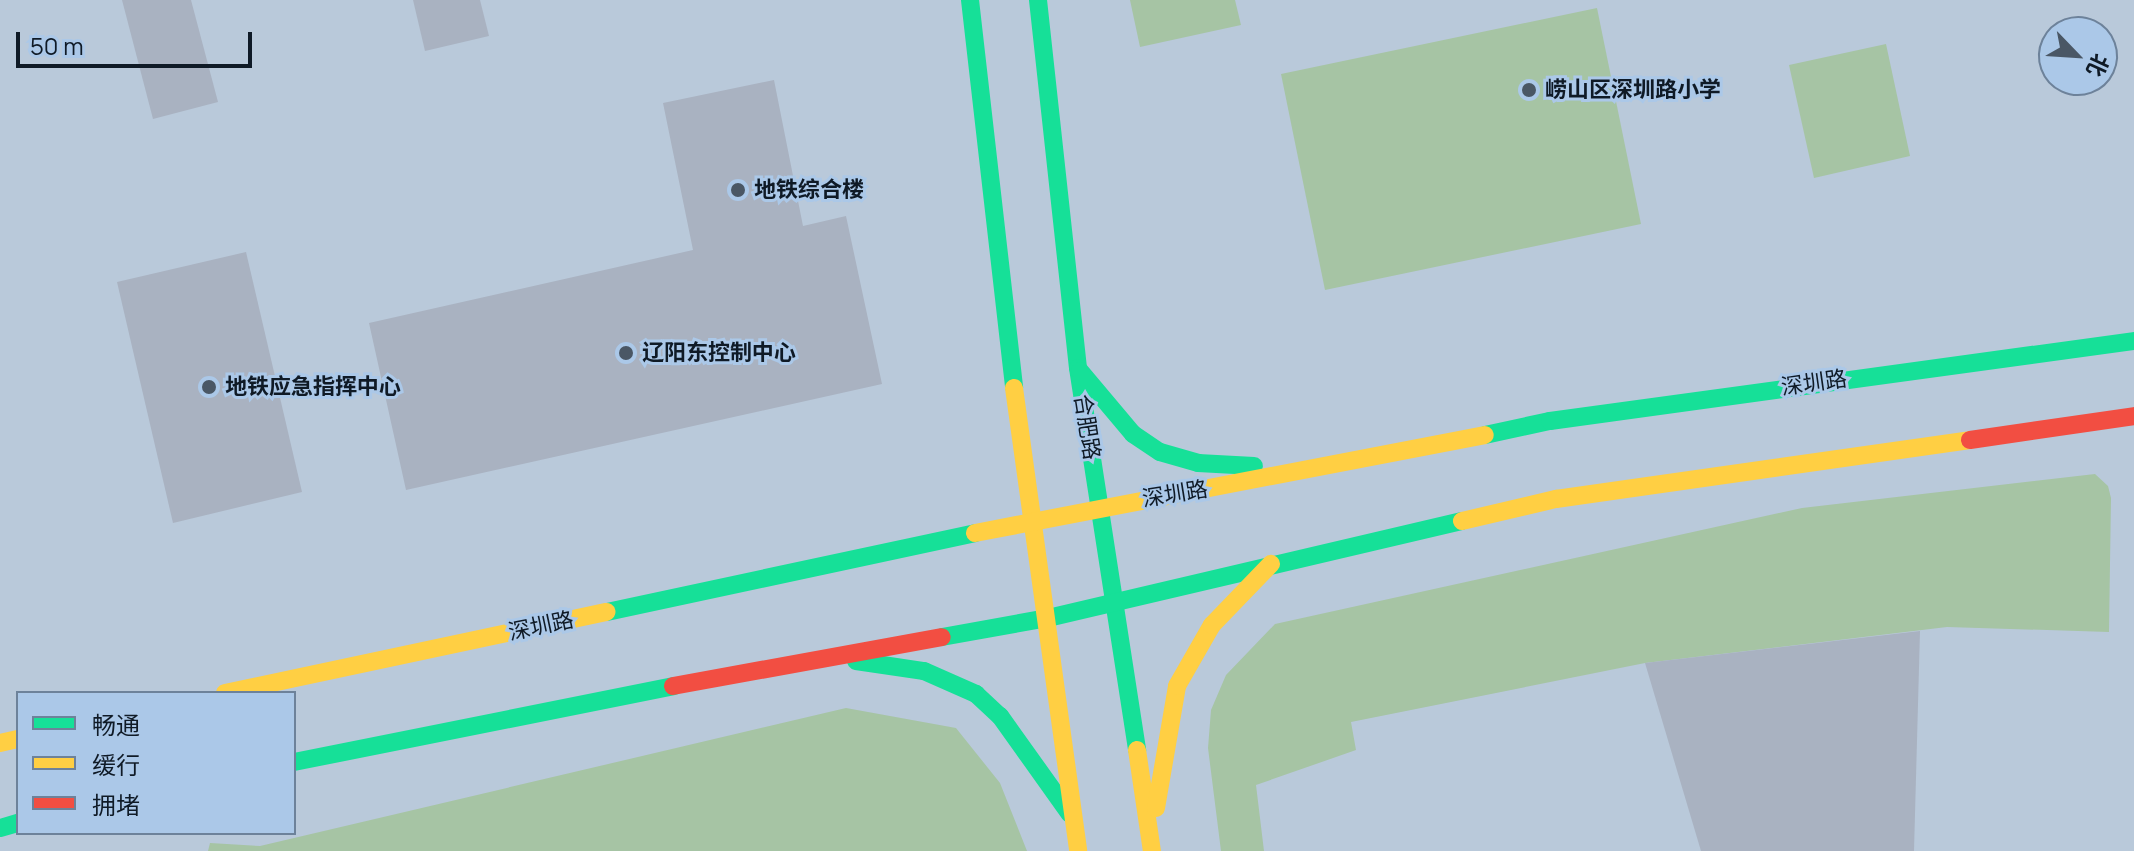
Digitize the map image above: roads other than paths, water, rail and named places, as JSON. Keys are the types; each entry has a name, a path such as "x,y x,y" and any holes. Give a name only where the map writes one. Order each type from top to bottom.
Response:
{"main road":[{"path":"970,0 1030,524 1048,618 1078,851"},
{"name":"合肥路","path":"1038,0 1078,368 1152,851"},
{"name":"深圳路","path":"235,691 1099,507 1318,470 1550,421 2134,341"},
{"path":"1078,368 1133,434 1160,452 1198,463 1318,470"},
{"path":"296,762 449,727 1048,618 1556,499 2134,416"},
{"path":"1149,831 1177,686 1212,625 1271,564"},
{"path":"837,657 924,671 976,694 1000,716 1073,818"}],"place":[{"name":"崂山区深圳路小学","path":"1529,90"},
{"name":"地铁综合楼","path":"738,190"},
{"name":"辽阳东控制中心","path":"626,353"},
{"name":"地铁应急指挥中心","path":"209,387"}]}
